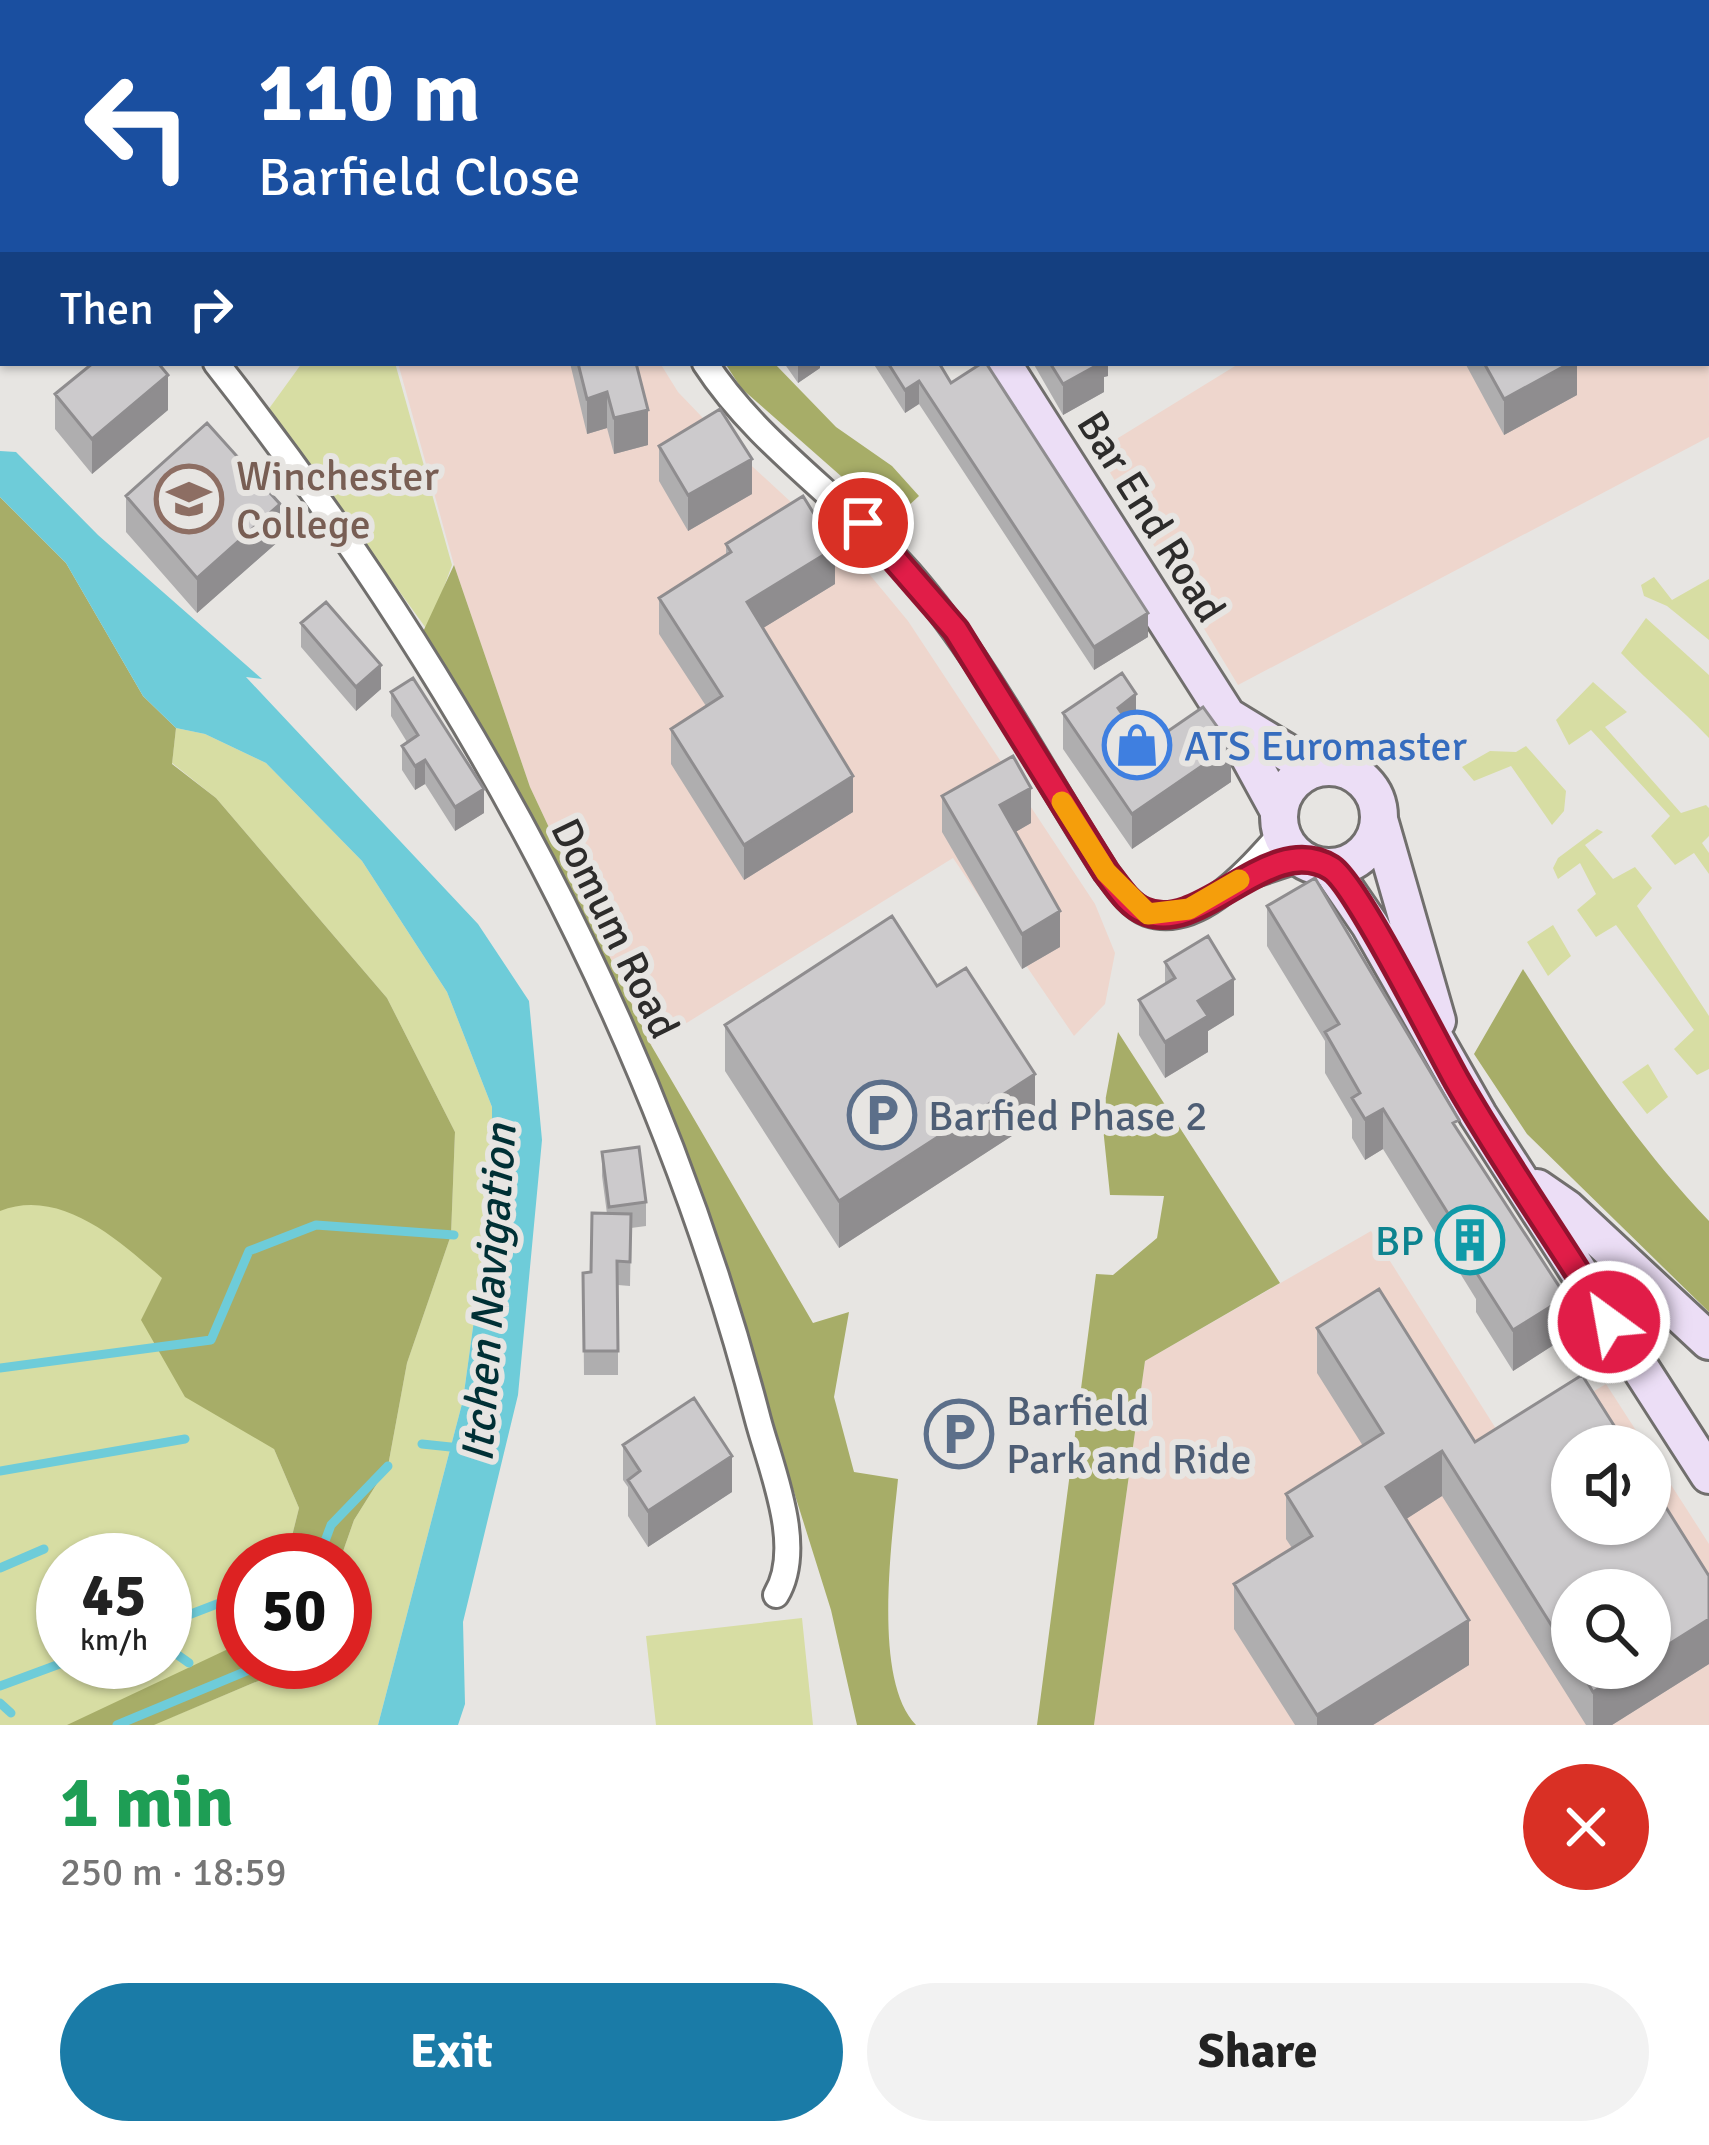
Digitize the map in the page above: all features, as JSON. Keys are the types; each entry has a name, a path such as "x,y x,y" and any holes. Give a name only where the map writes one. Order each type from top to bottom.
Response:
{"main road":[{"name":"Bar End Road","path":"1005,366 1227,716 1298,843 1444,1054 1709,1475"},
{"name":"Bar End Road","path":"1227,716 1314,769"},
{"path":"1341,768 1361,778 1378,802 1380,823 1358,859 1298,843 1290,785 1314,769 1341,768"},
{"name":"Bar End Road","path":"1380,823 1415,931 1444,1054"},
{"path":"1523,1182 1566,1208 1709,1341"}],"street":[{"name":"Domum Road","path":"218,366 361,565 467,730 514,807 612,998 731,1317 782,1512 787,1554 785,1581 776,1595"},
{"path":"707,366 742,412 863,523 956,630 1125,896 1148,914 1166,915 1206,902 1298,843"}],"shaded area":[{"path":"399,366 662,366 678,392 727,443 870,575 908,621 1095,904 1115,953 1105,1004 1074,1036 953,858 651,1045 530,787 454,565"},
{"path":"1235,366 1709,366 1709,437 1238,685 1097,451"},
{"path":"1371,1231 1505,1443 1606,1384 1632,1425 1551,1425 1551,1545 1671,1545 1671,1485 1709,1544 1709,1725 1094,1725 1145,1361"}],"green space":[{"path":"300,366 396,366 452,565 428,631 268,410"},
{"path":"727,366 777,366 836,427 892,466 919,496 892,521 741,388"},
{"path":"0,497 66,563 143,696 176,728 172,764 216,798 387,998 455,1132 451,1235 407,1363 388,1466 349,1533 293,1533 299,1508 274,1449 185,1397 141,1320 162,1278 108,1234 66,1212 22,1205 0,1211"},
{"path":"454,565 530,787 651,1045 813,1323 849,1312 834,1397 854,1472 898,1479 889,1572 889,1643 902,1704 916,1725 857,1725 831,1610 737,1310 622,995 519,833 415,649"},
{"path":"1654,577 1672,600 1709,579 1709,640 1667,606 1644,596 1641,585"},
{"path":"1646,618 1709,675 1709,738 1621,653"},
{"path":"1593,682 1627,712 1605,727 1681,813 1709,808 1709,836 1702,843 1709,853 1709,874 1694,853 1675,865 1651,836 1670,816 1591,730 1569,745 1556,720"},
{"path":"176,728 205,734 266,763 362,861 447,992 492,1107 492,1189 463,1400 378,1725 0,1725 0,1115 259,1294 274,1449 299,1508 293,1533 216,1533 216,1662 172,1717 239,1689 372,1689 372,1533 349,1533 388,1466 407,1363 451,1235 455,1132 387,998 216,798 172,763"},
{"path":"1526,746 1566,791 1564,811 1552,825 1511,766 1474,781 1462,767 1490,751 1516,752"},
{"path":"1597,829 1603,832 1585,845 1613,879 1635,867 1652,888 1637,906 1709,1016 1709,1069 1697,1075 1674,1049 1694,1030 1616,925 1596,937 1577,910 1596,894 1580,863 1558,879 1553,868 1558,858"},
{"path":"1553,925 1571,956 1548,976 1527,942"},
{"path":"1523,969 1610,1100 1709,1221 1709,1312 1527,1134 1474,1054"},
{"path":"1118,1032 1280,1283 1145,1361 1094,1725 1037,1725 1096,1274 1113,1275 1157,1238 1164,1196 1110,1195 1102,1118"},
{"path":"1648,1064 1668,1097 1647,1114 1622,1082"},
{"path":"802,1618 813,1725 656,1725 646,1636"},
{"path":"216,1655 216,1689 239,1689 154,1725 67,1725 143,1689 192,1689 192,1666"}],"water":[{"name":"Itchen Navigation","path":"0,451 16,452 98,535 262,679 246,677 478,924 529,1001 542,1140 518,1395 463,1622 465,1704 458,1725 378,1725 463,1400 492,1189 492,1107 447,992 362,861 266,763 205,734 176,728 143,696 66,563 0,497"}],"building":[{"path":"89,366 160,366 168,375 92,439 55,394"},
{"path":"579,366 637,366 648,410 614,418 607,392 587,399"},
{"path":"890,366 941,366 951,383 977,366 988,366 1148,613 1094,647 919,381 905,390"},
{"path":"1052,366 1096,366 1063,384"},
{"path":"1486,366 1564,366 1504,399"},
{"path":"720,409 752,459 688,495 659,446"},
{"path":"207,423 280,504 197,578 126,496"},
{"path":"803,496 835,548 747,602 853,776 744,845 671,729 722,696 659,598 731,552 726,544"},
{"path":"326,602 381,665 356,687 301,623"},
{"path":"1122,673 1136,694 1118,708 1145,747 1203,707 1231,746 1132,814 1063,713"},
{"path":"413,678 484,789 455,807 425,760 415,766 402,746 418,735 391,692"},
{"path":"1013,756 1031,788 1000,805 1060,911 1022,934 942,796"},
{"path":"1315,878 1459,1120 1453,1123 1566,1297 1513,1330 1476,1272 1482,1268 1383,1109 1365,1119 1352,1098 1360,1093 1325,1032 1339,1024 1267,906"},
{"path":"892,916 937,986 966,968 1035,1074 839,1201 725,1025"},
{"path":"1208,936 1234,979 1198,1001 1208,1016 1165,1042 1139,1000 1175,978 1165,962"},
{"path":"639,1147 646,1202 609,1207 602,1152"},
{"path":"592,1213 631,1214 630,1262 617,1261 618,1351 584,1351 583,1273 591,1272"},
{"path":"1379,1289 1475,1442 1582,1375 1614,1425 1551,1425 1551,1545 1671,1545 1671,1515 1709,1576 1709,1619 1671,1643 1671,1569 1551,1569 1551,1625 1442,1451 1386,1487 1469,1620 1317,1715 1234,1584 1312,1536 1286,1494 1383,1433 1317,1328"},
{"path":"694,1398 732,1456 648,1511 628,1480 640,1471 623,1445"}],"waterway":[{"name":"Itchen Navigation","path":"0,1368 211,1340 249,1251 316,1225 454,1235"},
{"path":"0,1471 185,1439"},
{"name":"Itchen Navigation","path":"422,1444 460,1448"},
{"path":"328,1533 388,1466"},
{"path":"0,1568 36,1552"},
{"path":"192,1614 216,1604"},
{"path":"0,1686 36,1673"},
{"path":"117,1725 216,1684"},
{"path":"0,1703 11,1713"}],"slow traffic":[{"path":"1062,802 1106,872 1148,914 1189,909 1239,880"}],"place":[{"name":"Winchester College","path":"189,499"},
{"name":"ATS Euromaster","path":"1137,745"},
{"name":"Barfied Phase 2","path":"882,1115"},
{"name":"BP","path":"1470,1240"},
{"name":"Barfield Park and Ride","path":"959,1434"}],"route":[{"path":"863,523 956,630 1106,872 1137,907 1148,914 1179,913 1240,879 1300,859 1331,868 1370,926 1478,1115 1609,1322"}]}
